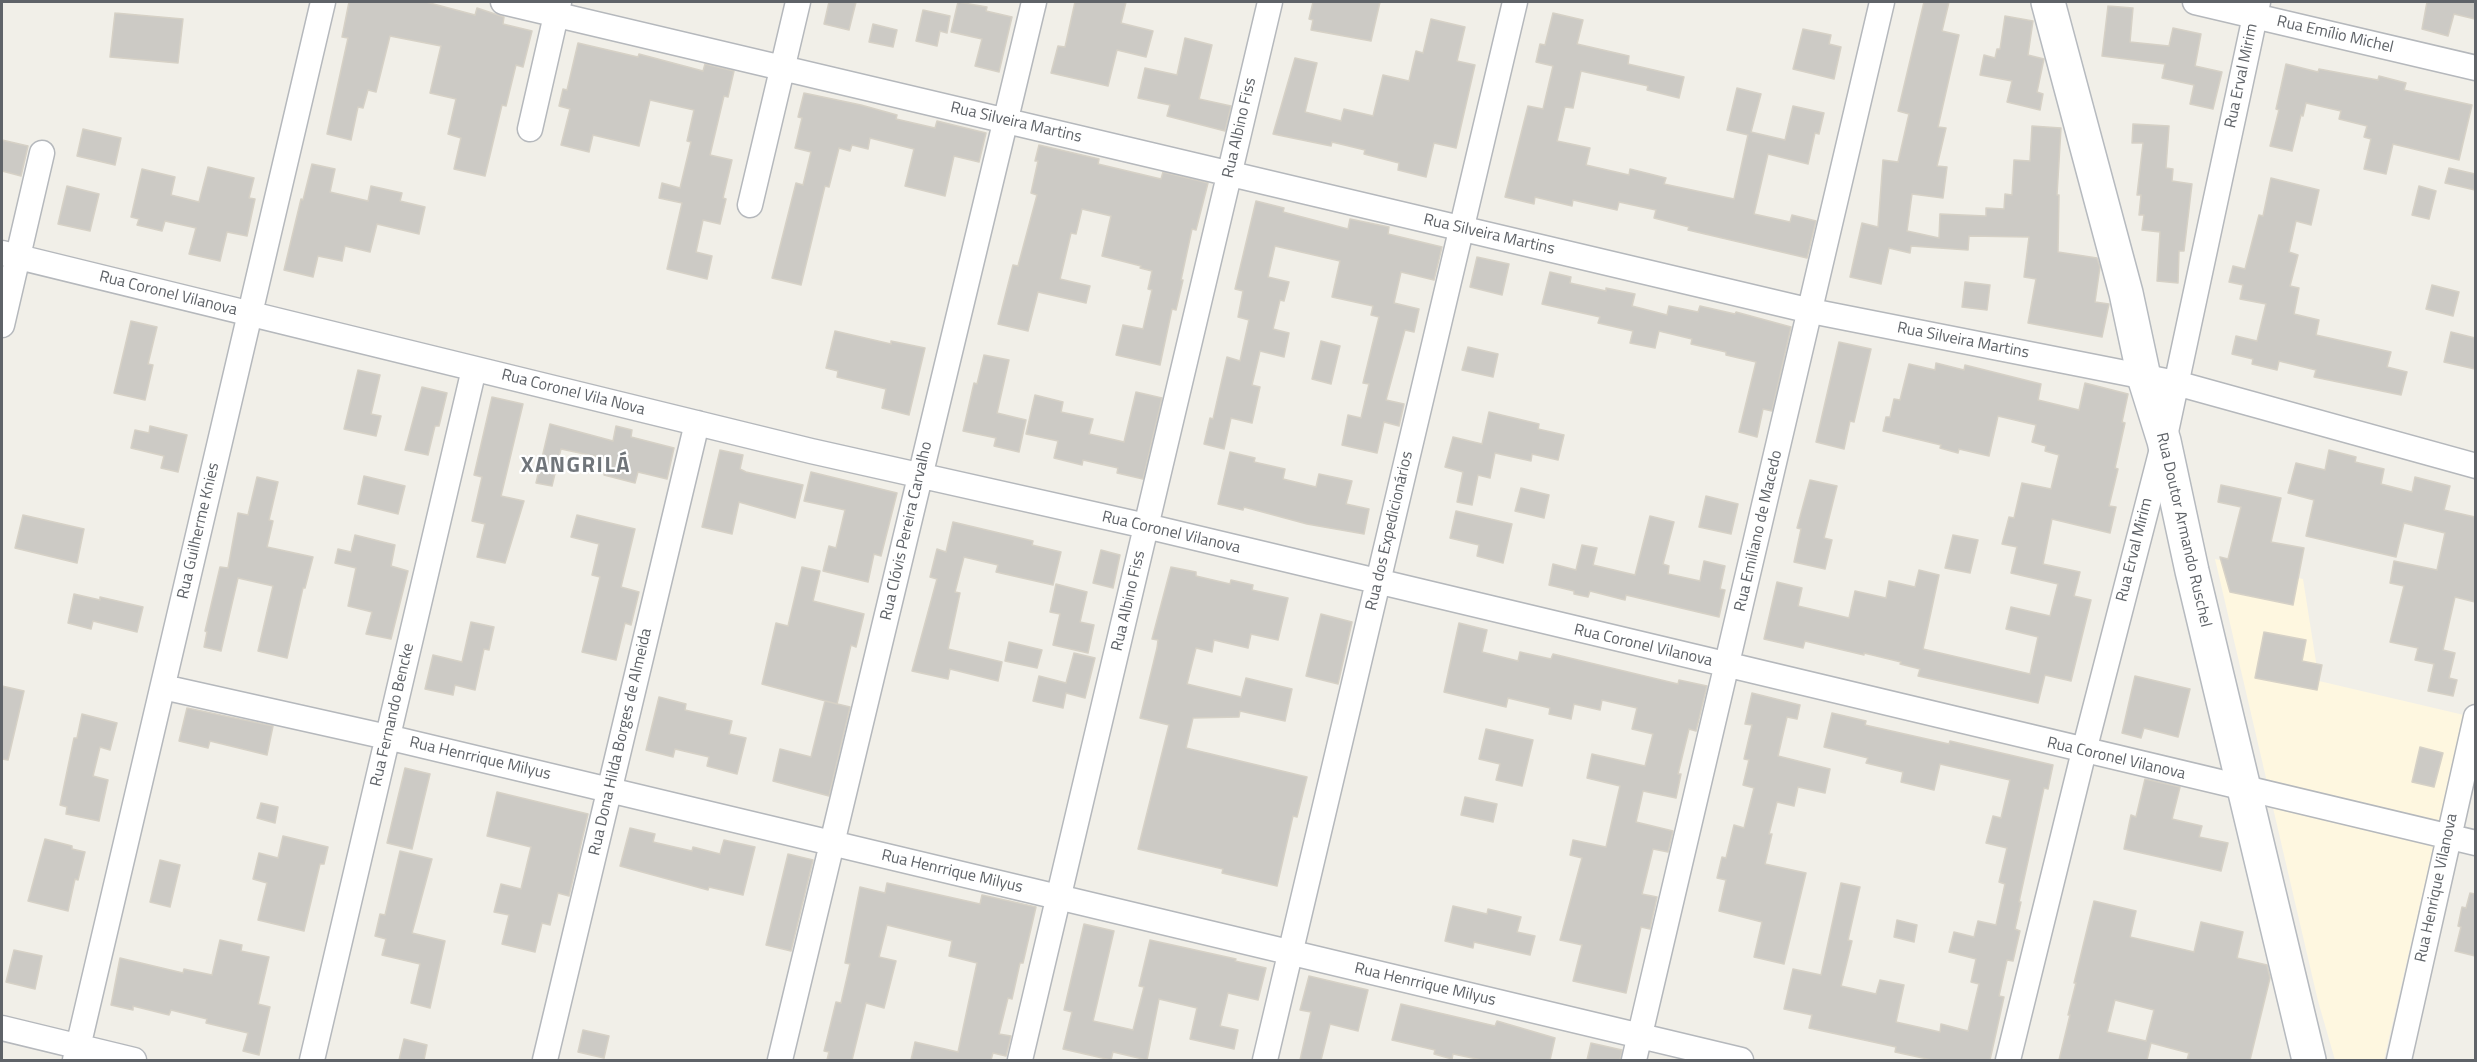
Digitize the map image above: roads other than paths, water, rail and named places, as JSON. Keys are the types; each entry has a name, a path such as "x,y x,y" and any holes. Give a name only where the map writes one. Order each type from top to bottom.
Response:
{"main road":[{"name":"Rua Doutor Armando Ruschel","path":"2048,2 2126,293 2144,377 2164,441 2192,571 2309,1060"}],"street":[{"name":"Rua Guilherme Knies","path":"77,1054 323,2"},
{"name":"Rua Silveira Martins","path":"503,2 558,8 782,68 1811,311 2176,383 2475,466"},
{"path":"750,205 798,2"},
{"name":"Rua Clóvis Pereira Carvalho","path":"780,1060 1034,2"},
{"name":"Rua Albino Fiss","path":"1020,1060 1270,2"},
{"name":"Rua dos Expedicionários","path":"1265,1060 1515,2"},
{"name":"Rua Emiliano de Macedo","path":"1634,1060 1882,2"},
{"name":"Rua Emílio Michel","path":"2195,2 2256,9 2475,69"},
{"path":"530,129 558,8"},
{"name":"Rua Erval Mirim","path":"2008,1060 2084,751 2164,441 2256,9"},
{"path":"2,325 9,255 42,153"},
{"name":"Rua Coronel Vilanova","path":"9,255 335,335"},
{"name":"Rua Coronel Vila Nova","path":"335,335 811,451"},
{"name":"Rua Fernando Bencke","path":"312,1060 474,369"},
{"name":"Rua Dona Hilda Borges de Almeida","path":"544,1060 697,423"},
{"name":"Rua Coronel Vilanova","path":"811,451 1146,526 2475,843"},
{"name":"Rua Henrrique Milyus","path":"163,687 387,737 1741,1060"},
{"name":"Rua Henrique Vilanova","path":"2399,1060 2475,717"},
{"path":"2,1028 77,1054 134,1060"}],"district":[{"name":"XANGRILÁ","path":"576,467"}]}
